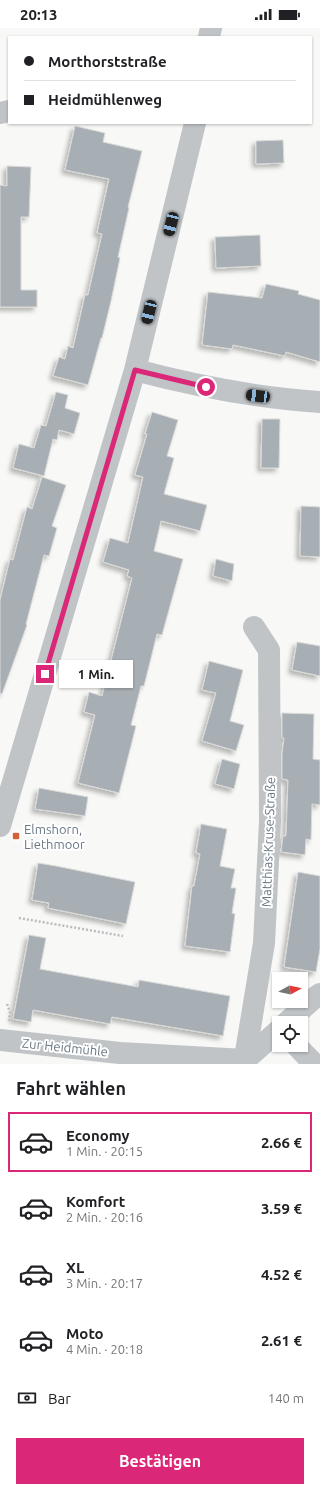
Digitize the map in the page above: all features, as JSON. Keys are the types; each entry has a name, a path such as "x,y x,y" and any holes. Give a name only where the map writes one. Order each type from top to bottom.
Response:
{"street":[{"path":"0,826 135,370 195,124"},
{"path":"135,370 194,385 242,394 320,402"},
{"name":"Matthias-Kruse-Straße","path":"245,1062 264,942 270,821 269,650 254,627"},
{"path":"294,1016 320,994"},
{"path":"245,1062 272,1037"},
{"name":"Zur Heidmühle","path":"0,1040 120,1053 245,1062"},
{"path":"303,1052 314,1064"}],"path":[{"path":"19,918 123,936"}],"building":[{"path":"75,126 105,133 103,142 142,151 128,207 118,257 120,258 111,301 88,385 53,376 59,357 65,359 68,346 73,348 85,295 88,295 102,234 97,233 109,179 65,170"},
{"path":"283,140 284,163 256,164 256,141"},
{"path":"7,166 31,167 29,217 21,217 21,290 37,290 37,307 0,307 0,185 7,186"},
{"path":"260,235 261,266 216,268 215,237"},
{"path":"266,284 299,291 298,294 320,300 320,362 286,352 285,356 233,345 232,349 202,345 208,292 262,298"},
{"path":"56,392 68,395 65,408 80,413 74,434 59,430 57,440 53,439 44,476 13,468 19,444 34,448 41,425 46,426"},
{"path":"152,412 178,420 167,456 174,458 164,494 207,505 200,531 161,521 154,551 183,559 162,635 157,634 144,686 141,686 131,725 136,726 119,793 78,783 95,715 84,712 89,692 102,696 132,578 127,576 129,570 103,562 110,538 128,543 143,477 135,475"},
{"path":"262,419 280,419 279,468 261,468"},
{"path":"42,477 66,485 52,526 57,528 49,556 44,555 26,624 27,625 2,694 0,693 0,600 10,559 13,560 27,507 32,509"},
{"path":"301,506 320,507 320,557 300,556"},
{"path":"216,559 234,564 232,581 213,576"},
{"path":"297,642 320,646 320,676 292,670"},
{"path":"209,661 243,670 230,721 244,725 236,751 202,741 216,693 202,690"},
{"path":"282,713 314,714 313,759 320,760 320,805 312,804 311,840 306,839 305,855 281,852 283,836 286,836 288,780 282,779 282,754 284,738 282,738"},
{"path":"222,759 240,764 234,789 215,784"},
{"path":"39,788 88,797 85,816 35,809"},
{"path":"201,824 227,829 220,866 235,869 231,888 236,888 232,913 235,914 230,952 185,946 192,886 194,886 200,854 196,853"},
{"path":"38,863 135,882 126,924 48,908 49,903 32,900"},
{"path":"298,872 320,876 320,949 316,972 284,967"},
{"path":"29,935 46,938 40,969 138,987 139,980 230,996 223,1036 112,1017 110,1024 33,1010 31,1022 13,1019"}],"place":[{"name":"Elmshorn, Liethmoor","path":"16,836"}],"route":[{"path":"45,674 135,370 206,387"}]}
